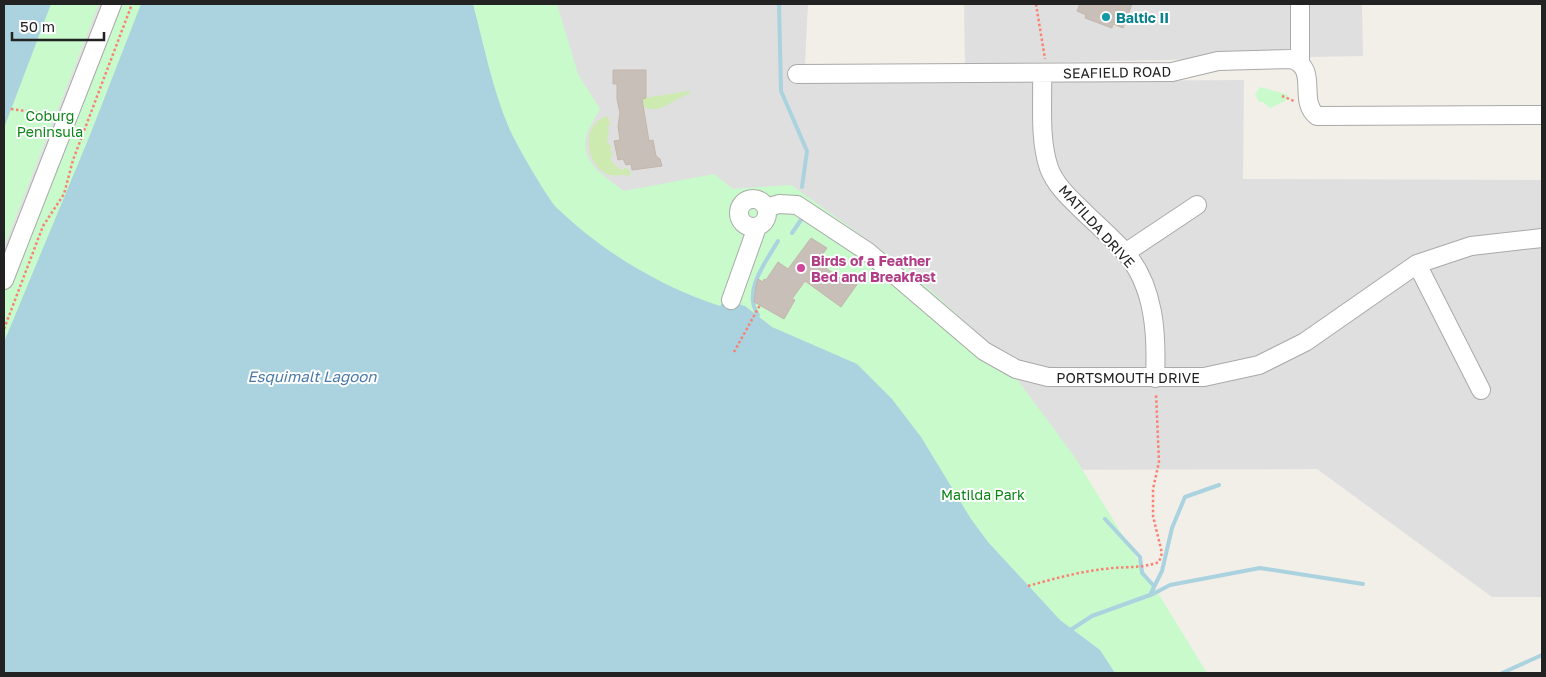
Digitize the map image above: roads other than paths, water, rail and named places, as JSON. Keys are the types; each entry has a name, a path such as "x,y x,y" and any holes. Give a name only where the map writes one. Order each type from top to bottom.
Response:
{"street":[{"path":"4,280 112,4"},
{"path":"1300,4 1300,62 1307,73 1310,111 1317,116 1542,115"},
{"name":"SEAFIELD ROAD","path":"797,74 1172,72 1234,59 1291,59 1300,62"},
{"name":"MATILDA DRIVE","path":"1042,74 1044,140 1049,168 1060,188 1125,253 1138,272 1152,311 1157,347 1155,378"},
{"path":"731,300 757,227 766,219 766,208 761,202 754,199 747,200 741,206 739,216 743,223 749,227 757,227"},
{"name":"PORTSMOUTH DRIVE","path":"766,208 779,204 797,205 868,252 984,351 1016,369 1048,377 1204,377 1259,364 1305,342 1418,264 1471,246 1542,238"},
{"path":"1125,253 1197,205"},
{"path":"1418,264 1481,390"}],"water":[{"path":"4,4 51,4 4,128"},
{"name":"Esquimalt Lagoon","path":"141,4 473,4 493,82 509,128 553,204 575,225 613,254 655,278 676,289 720,306 725,300 745,306 772,327 857,364 892,399 921,437 971,519 988,542 1060,620 1100,650 1115,673 4,673 4,342 90,135"}],"waterway":[{"path":"779,4 781,91 807,151 802,187"},
{"path":"792,233 803,217"},
{"path":"758,315 754,306 754,287 762,267 778,241"},
{"path":"1072,629 1092,616 1150,595 1162,571 1172,528 1185,497 1219,485"},
{"path":"1105,519 1140,557 1142,573 1154,586"},
{"path":"1151,595 1170,585 1260,568 1363,584"},
{"path":"1502,673 1542,655"}],"place":[{"name":"Baltic II","path":"1106,17"},
{"name":"Birds of a Feather Bed and Breakfast","path":"801,268"}],"park label":[{"name":"Coburg Peninsula","path":"50,124"},
{"name":"Matilda Park","path":"983,494"}]}
